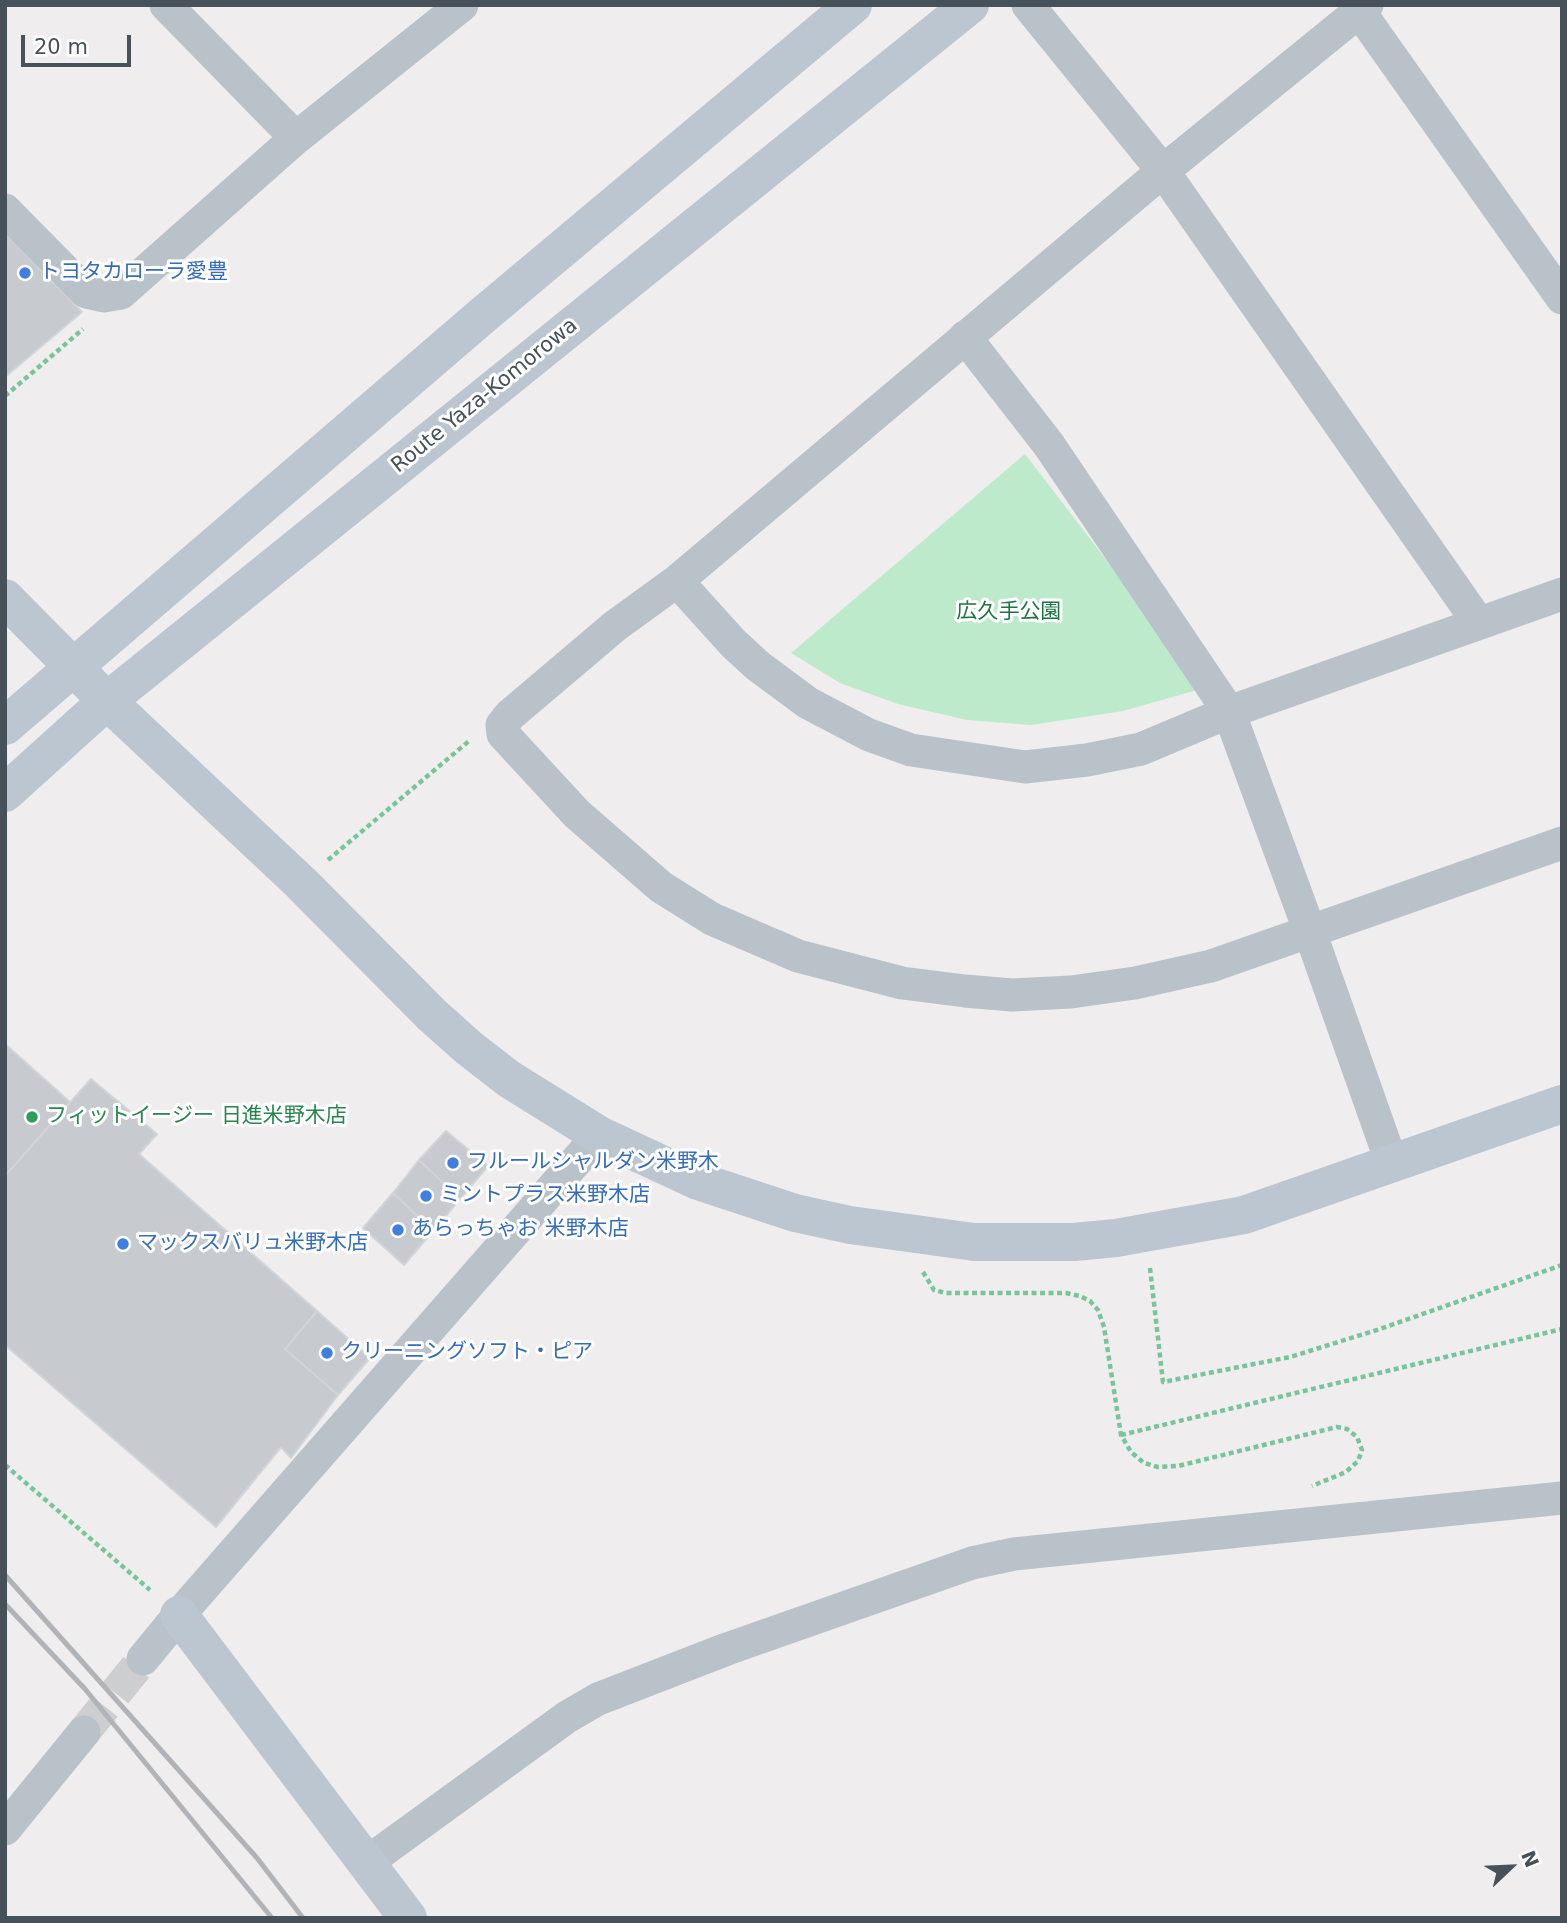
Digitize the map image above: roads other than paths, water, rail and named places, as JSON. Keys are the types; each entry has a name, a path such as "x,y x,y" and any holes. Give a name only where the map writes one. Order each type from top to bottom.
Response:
{"main road":[{"path":"5,726 492,307 853,5"},
{"name":"Route Yaza-Komorowa","path":"5,793 107,701 970,5"},
{"path":"5,598 107,701 301,883 432,1015 469,1048 509,1079 599,1135 698,1181 795,1213 850,1225 974,1242 1074,1242 1145,1233 1244,1215 1562,1104"},
{"path":"179,1615 408,1918"}],"street":[{"path":"166,5 296,138"},
{"path":"5,210 86,292 104,296 121,293 296,138 462,5"},
{"path":"1028,5 1163,171 1478,622"},
{"path":"1562,298 1363,8 1163,171 677,581 615,626 510,715 502,725 503,734 509,742 577,814 661,887 712,919 798,956 902,983 1012,995 1071,992 1135,983 1211,966 1562,843"},
{"path":"965,337 1049,444 1229,712 1392,1164"},
{"path":"677,581 733,643 758,666 808,703 869,735 911,750 1025,766 1087,760 1141,749 1229,712 1562,594"},
{"path":"143,1659 599,1135"},
{"path":"366,1863 567,1717 598,1699 727,1649 972,1563 1014,1554 1562,1498"},
{"path":"5,1829 84,1732"}],"tunnel":[{"path":"84,1732 143,1659"}],"railway":[{"path":"5,1575 257,1858 303,1918"},
{"path":"5,1604 85,1689 272,1918"}],"place":[{"name":"トヨタカローラ愛豊","path":"25,273"},
{"name":"フィットイージー 日進米野木店","path":"32,1117"},
{"name":"フルールシャルダン米野木","path":"453,1163"},
{"name":"ミントプラス米野木店","path":"426,1196"},
{"name":"あらっちゃお 米野木店","path":"398,1230"},
{"name":"マックスバリュ米野木店","path":"123,1244"},
{"name":"クリーニングソフト・ピア","path":"327,1353"}],"park label":[{"name":"広久手公園","path":"1009,613"}]}
